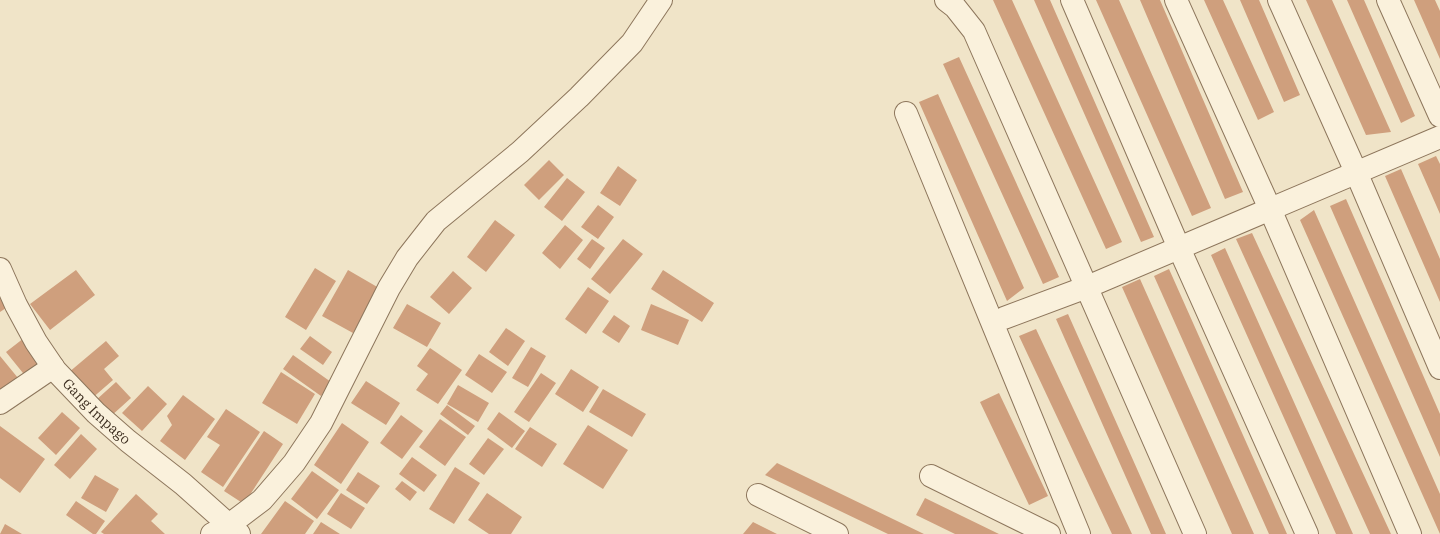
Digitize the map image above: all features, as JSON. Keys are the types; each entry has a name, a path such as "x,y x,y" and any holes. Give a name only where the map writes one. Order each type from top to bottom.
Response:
{"street":[{"path":"227,531 262,500 298,458 321,423 367,329 400,270 407,258 436,221 520,152 579,97 632,43 661,0"},
{"path":"946,0 955,7 974,31 1195,534"},
{"path":"1072,0 1179,248 1307,534"},
{"path":"1176,0 1270,209 1410,534"},
{"path":"1279,0 1356,172 1440,368"},
{"path":"1388,0 1440,116"},
{"path":"906,113 1079,534"},
{"path":"1004,318 1087,287 1440,137"},
{"name":"Gang Impago","path":"0,269 16,305 36,342 53,367 96,413 128,441 183,484 227,531"},
{"path":"0,403 53,367"},
{"path":"931,476 1049,534"},
{"path":"758,495 837,534"}],"building":[{"path":"993,0 1012,0 1122,242 1106,249"},
{"path":"1034,0 1050,0 1154,237 1141,242"},
{"path":"1096,0 1119,0 1211,208 1192,216"},
{"path":"1140,0 1160,0 1243,192 1225,199"},
{"path":"1204,0 1223,0 1274,112 1258,120"},
{"path":"1240,0 1259,0 1300,95 1284,102"},
{"path":"1306,0 1332,0 1391,132 1366,135"},
{"path":"1347,0 1364,0 1415,116 1401,123"},
{"path":"1414,0 1435,0 1440,11 1440,59"},
{"path":"959,57 1059,277 1043,284 943,64"},
{"path":"938,94 1024,288 1007,301 919,102"},
{"path":"1436,156 1440,164 1440,214 1418,164"},
{"path":"549,160 564,175 539,200 524,185"},
{"path":"618,166 637,180 620,206 600,193"},
{"path":"1401,169 1440,259 1440,302 1385,176"},
{"path":"567,178 585,192 562,221 544,207"},
{"path":"1346,199 1440,414 1440,457 1330,206"},
{"path":"598,205 614,217 598,239 581,227"},
{"path":"1314,210 1440,494 1440,534 1300,220"},
{"path":"495,220 515,235 486,272 467,257"},
{"path":"565,225 583,240 560,269 542,253"},
{"path":"1252,233 1391,534 1370,534 1236,239"},
{"path":"592,239 605,248 590,269 577,259"},
{"path":"623,239 643,254 610,294 591,279"},
{"path":"1225,248 1353,534 1336,534 1211,255"},
{"path":"315,268 336,281 306,330 285,317"},
{"path":"1169,269 1287,534 1269,534 1154,276"},
{"path":"76,270 95,295 50,330 30,304"},
{"path":"348,270 379,288 353,333 322,316"},
{"path":"663,270 714,303 702,322 651,289"},
{"path":"453,271 472,288 449,314 430,297"},
{"path":"1140,279 1254,534 1232,534 1122,287"},
{"path":"588,287 609,301 586,334 565,319"},
{"path":"0,298 6,308 0,312"},
{"path":"407,304 441,323 427,347 393,328"},
{"path":"651,304 689,320 678,345 641,330"},
{"path":"1068,314 1166,534 1151,534 1056,319"},
{"path":"614,315 630,326 619,343 602,332"},
{"path":"506,328 525,341 508,366 489,352"},
{"path":"1036,329 1132,534 1112,534 1019,336"},
{"path":"310,336 332,352 323,365 300,349"},
{"path":"24,338 44,364 27,378 6,352"},
{"path":"106,341 119,356 104,369 113,380 90,400 68,373"},
{"path":"531,347 546,356 528,387 512,378"},
{"path":"430,348 462,370 438,404 416,390 428,374 417,366"},
{"path":"479,354 507,372 492,393 465,375"},
{"path":"293,355 331,382 321,396 283,369"},
{"path":"0,356 18,378 0,392"},
{"path":"571,369 599,387 583,412 555,394"},
{"path":"281,372 315,394 297,424 262,403"},
{"path":"541,373 556,383 529,422 514,412"},
{"path":"366,381 400,403 386,425 351,403"},
{"path":"116,382 131,398 110,417 95,401"},
{"path":"458,385 489,403 478,422 447,404"},
{"path":"148,386 167,404 142,431 122,413"},
{"path":"603,389 646,414 632,437 589,412"},
{"path":"999,393 1048,496 1029,505 980,402"},
{"path":"183,395 215,419 185,460 160,441 172,425 167,416"},
{"path":"447,405 475,426 468,435 440,414"},
{"path":"226,409 260,432 223,487 201,472 220,445 207,437"},
{"path":"62,412 80,428 56,455 38,438"},
{"path":"499,412 525,431 512,448 487,429"},
{"path":"401,415 423,431 402,459 380,443"},
{"path":"440,419 466,437 445,466 419,447"},
{"path":"342,423 369,442 341,484 314,465"},
{"path":"588,425 628,450 603,489 563,464"},
{"path":"0,426 45,459 20,493 0,478"},
{"path":"530,427 557,444 542,467 515,449"},
{"path":"264,431 283,444 244,504 224,491"},
{"path":"81,434 97,449 70,479 54,465"},
{"path":"488,438 504,449 484,475 469,464"},
{"path":"412,457 437,475 424,492 399,474"},
{"path":"777,463 924,534 888,534 765,475"},
{"path":"455,467 480,483 454,524 429,509"},
{"path":"312,471 339,490 317,519 291,499"},
{"path":"358,472 380,486 367,504 346,490"},
{"path":"95,475 119,489 106,512 81,498"},
{"path":"402,481 417,492 410,501 395,489"},
{"path":"341,493 365,508 351,529 327,514"},
{"path":"487,493 522,517 511,534 489,534 468,520"},
{"path":"136,494 158,514 151,521 165,534 104,534 101,532"},
{"path":"925,498 999,534 955,534 916,515"},
{"path":"76,501 105,521 96,534 93,534 66,515"},
{"path":"285,501 314,521 305,534 261,534"},
{"path":"321,522 340,534 313,534"},
{"path":"753,522 777,534 743,534"},
{"path":"5,524 22,534 0,534"}]}
